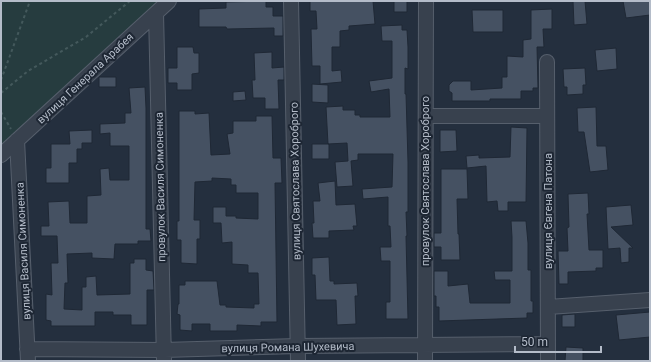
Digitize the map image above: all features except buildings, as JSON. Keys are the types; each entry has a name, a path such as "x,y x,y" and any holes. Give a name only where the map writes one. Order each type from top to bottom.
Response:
{"street":[{"name":"вулиця Генерала Арабея","path":"1,155 169,1"},
{"name":"вулиця Святослава Хороброго","path":"292,1 298,361"},
{"name":"провулок Святослава Хороброго","path":"425,361 426,1"},
{"name":"провулок Василя Симоненка","path":"156,13 164,356"},
{"name":"вулиця Євгена Патона","path":"547,62 548,361"},
{"path":"426,116 547,116"},
{"name":"вулиця Василя Симоненка","path":"17,140 28,355"},
{"path":"548,307 650,300"},
{"name":"вулиця Романа Шухевича","path":"28,355 164,356 298,346 548,344"}],"path":[{"path":"1,80 30,1"},
{"path":"1,93 28,71 86,37 130,1"},
{"path":"1,112 17,140"}],"green space":[{"path":"1,1 169,1 1,155"}]}
